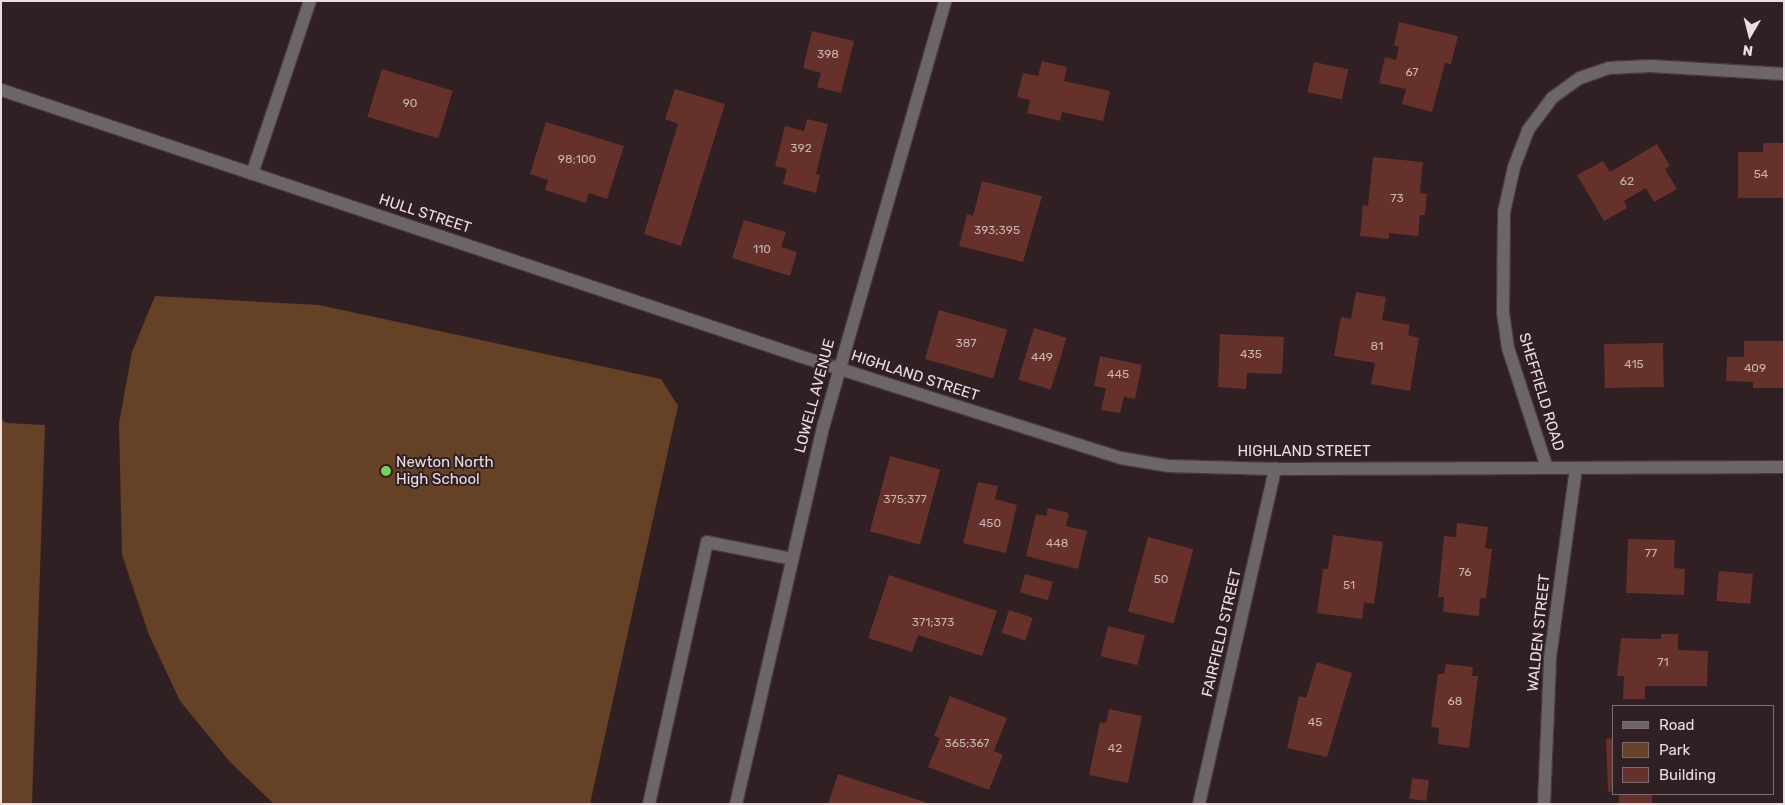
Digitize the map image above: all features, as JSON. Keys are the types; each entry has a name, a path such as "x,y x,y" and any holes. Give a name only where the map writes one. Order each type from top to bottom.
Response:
{"street":[{"path":"252,174 310,1"},
{"name":"LOWELL AVENUE","path":"736,804 792,559 839,368 945,1"},
{"name":"SHEFFIELD ROAD","path":"1547,468 1508,348 1503,313 1504,212 1514,167 1528,130 1552,98 1580,78 1609,68 1650,66 1784,74"},
{"name":"HULL STREET","path":"1,90 839,368"},
{"name":"HIGHLAND STREET","path":"839,368 1121,458 1169,466 1275,469 1784,467"},
{"name":"WALDEN STREET","path":"1544,804 1550,658 1576,468"},
{"name":"FAIRFIELD STREET","path":"1200,804 1275,469"},
{"path":"649,804 707,542 792,559"}],"green space":[{"path":"155,296 319,305 661,379 678,406 590,804 274,804 230,762 180,701 149,635 122,555 119,423 132,352"},
{"path":"1,418 6,423 45,425 32,804 1,804"}],"building":[{"path":"1399,22 1458,36 1451,64 1445,63 1432,112 1402,104 1406,89 1379,83 1385,57 1396,60 1399,47 1394,45"},
{"path":"812,31 854,41 841,93 817,87 821,73 803,68"},
{"path":"1042,61 1067,67 1064,81 1110,91 1103,121 1062,112 1060,121 1027,113 1030,100 1017,97 1023,73 1038,76"},
{"path":"1314,62 1348,69 1342,100 1308,92"},
{"path":"382,69 453,91 438,138 367,117"},
{"path":"675,89 725,104 681,246 644,234 678,124 665,119"},
{"path":"807,119 828,124 816,174 820,175 816,193 783,184 787,169 775,166 785,126 804,131"},
{"path":"546,122 624,146 607,199 589,193 586,203 545,190 548,180 530,174"},
{"path":"1763,143 1784,143 1784,198 1738,198 1738,152 1763,152"},
{"path":"1657,144 1670,166 1665,169 1677,189 1654,202 1646,188 1624,201 1627,208 1604,221 1577,175 1603,161 1610,172"},
{"path":"1373,157 1423,162 1420,193 1427,194 1425,215 1420,215 1418,236 1389,233 1389,239 1360,236 1363,205 1368,206"},
{"path":"982,181 1042,196 1023,262 959,246 967,214 973,216"},
{"path":"744,220 786,232 781,247 797,252 790,276 732,258"},
{"path":"1356,292 1386,297 1382,320 1410,325 1408,335 1419,338 1410,391 1371,384 1375,363 1334,356 1341,317 1351,319"},
{"path":"939,310 1007,330 993,379 925,359"},
{"path":"1034,328 1067,338 1051,390 1018,380"},
{"path":"1220,334 1284,337 1282,374 1247,373 1246,389 1218,387"},
{"path":"1744,341 1784,341 1784,388 1753,388 1753,382 1726,381 1727,357 1744,357"},
{"path":"1663,343 1664,387 1605,388 1604,344"},
{"path":"1100,356 1142,365 1135,399 1124,397 1120,413 1101,410 1106,388 1094,386"},
{"path":"890,456 940,469 920,545 870,531"},
{"path":"978,482 998,486 995,499 1017,505 1006,553 963,543"},
{"path":"1048,508 1069,513 1066,526 1087,531 1078,569 1026,556 1036,514 1046,516"},
{"path":"1457,523 1488,527 1485,548 1492,549 1486,598 1480,598 1479,616 1443,612 1444,597 1438,597 1444,536 1456,537"},
{"path":"1333,535 1383,542 1374,604 1364,602 1362,619 1317,613 1323,569 1328,569"},
{"path":"1148,537 1193,549 1173,624 1128,611"},
{"path":"1628,539 1675,540 1674,568 1685,569 1684,595 1626,593"},
{"path":"1719,571 1753,574 1750,604 1716,601"},
{"path":"1025,574 1053,582 1048,600 1020,592"},
{"path":"889,575 997,611 982,656 918,635 912,652 868,638"},
{"path":"1009,610 1033,618 1025,641 1002,633"},
{"path":"1108,626 1145,635 1137,665 1101,656"},
{"path":"1661,634 1678,634 1678,650 1708,651 1707,686 1645,686 1645,699 1623,699 1624,676 1617,676 1621,638 1661,639"},
{"path":"1317,662 1352,673 1327,757 1287,748 1299,696 1306,698"},
{"path":"1446,664 1473,667 1472,676 1478,676 1469,748 1438,744 1439,728 1431,727 1438,674 1444,674"},
{"path":"950,696 1007,718 994,751 1003,755 989,790 928,767 940,738 934,736"},
{"path":"1109,709 1142,716 1128,783 1089,775 1100,722 1106,723"},
{"path":"1612,738 1612,791 1608,792 1606,739"},
{"path":"838,774 928,803 928,804 828,804"},
{"path":"1412,778 1429,780 1426,801 1409,799"},
{"path":"1619,795 1652,795 1652,804 1619,804"}],"place":[{"name":"Newton North High School","path":"386,471"}]}
